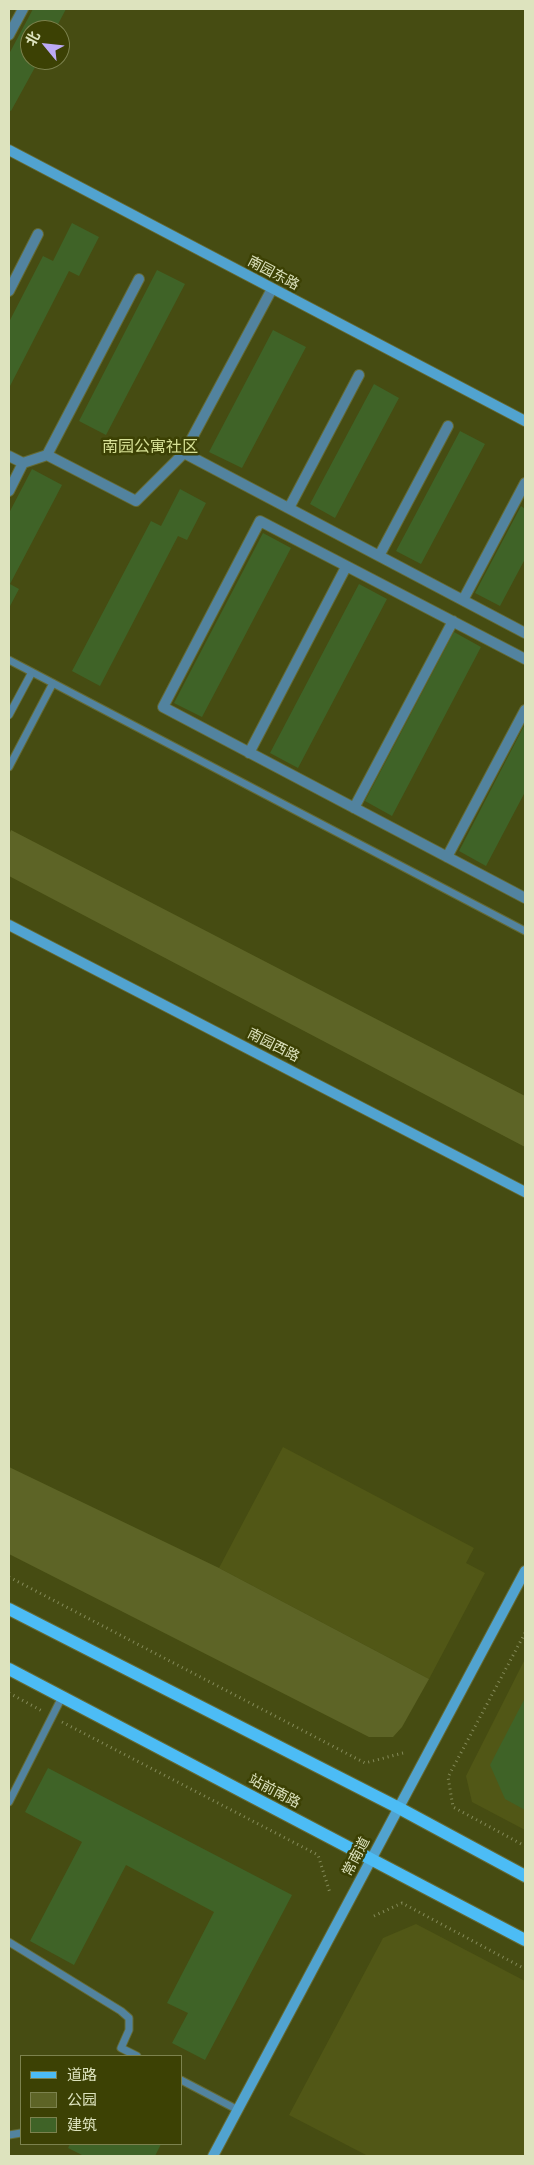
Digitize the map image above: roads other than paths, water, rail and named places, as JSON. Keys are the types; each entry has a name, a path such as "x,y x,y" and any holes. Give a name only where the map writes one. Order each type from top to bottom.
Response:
{"main road":[{"path":"9,1608 398,1808 525,1876"},
{"name":"站前南路","path":"9,1669 525,1940"}],"street":[{"path":"9,35 23,9"},
{"name":"南园东路","path":"9,150 525,421"},
{"path":"9,291 38,234"},
{"path":"9,491 23,463 47,455 139,279"},
{"path":"47,455 136,501 184,453 272,289"},
{"path":"289,508 359,375"},
{"path":"379,556 448,426"},
{"path":"184,453 525,633"},
{"path":"9,456 23,463"},
{"path":"463,600 525,483"},
{"path":"525,660 260,521 162,707 525,898"},
{"path":"249,753 346,567"},
{"path":"354,808 453,621"},
{"path":"447,857 525,710"},
{"name":"南园西路","path":"9,925 525,1192"},
{"name":"常南道","path":"213,2156 525,1570"}],"lane":[{"path":"9,660 525,931"},
{"path":"9,715 32,672"},
{"path":"9,767 53,683"},
{"path":"9,1802 62,1697"},
{"path":"9,1942 121,2010 129,2018 128,2030 117,2055"},
{"path":"121,2048 135,2055"},
{"path":"182,2081 238,2110"}],"district":[{"name":"南园公寓社区","path":"150,448"}]}
